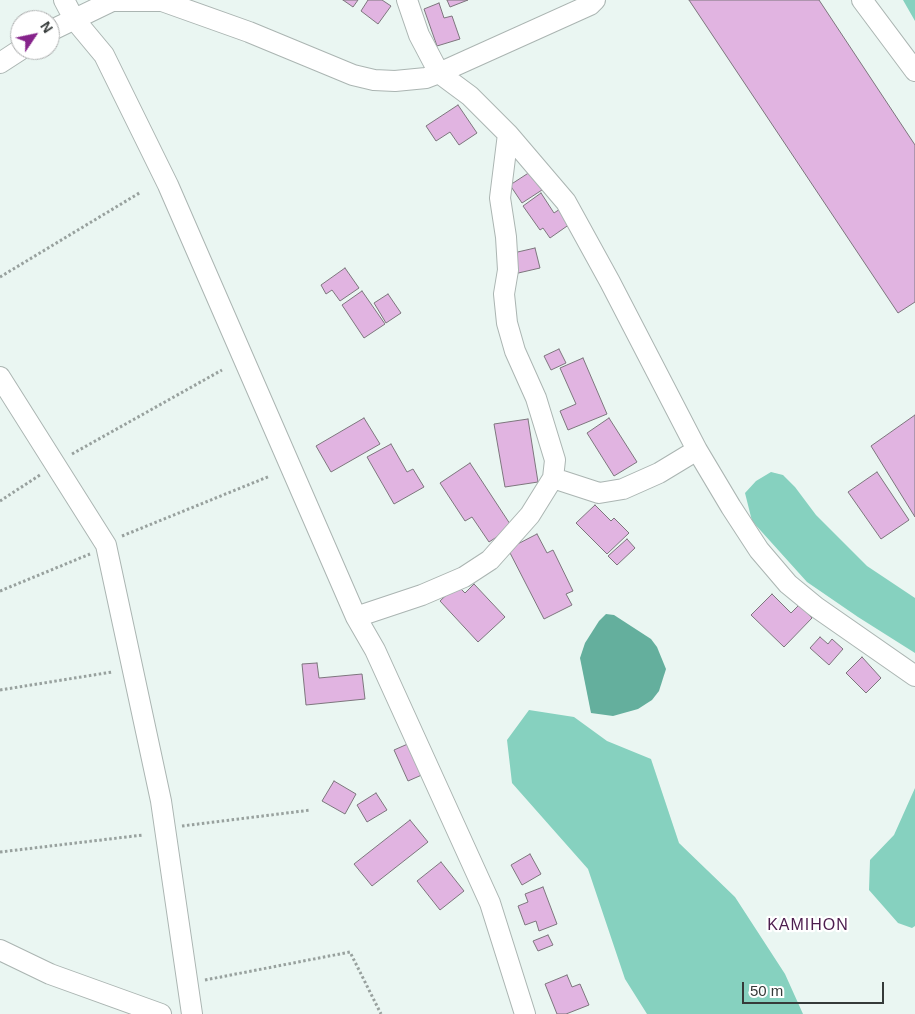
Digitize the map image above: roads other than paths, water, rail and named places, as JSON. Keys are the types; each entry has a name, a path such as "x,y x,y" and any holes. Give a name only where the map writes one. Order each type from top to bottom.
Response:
{"street":[{"path":"64,0 74,19 104,55 168,185 356,616 375,650 490,903 525,1014"},
{"path":"60,26 112,0 162,1 249,32 353,75 374,80 395,80 426,78 439,73 590,5 596,0"},
{"path":"407,0 419,35 439,73 470,96 508,134 566,202 610,282 697,450 759,550 788,584 816,607 915,676"},
{"path":"862,0 915,70"},
{"path":"356,616 422,596 464,577 490,560 530,515 553,478 555,460 536,398 514,351 507,323 504,294 508,270 506,238 500,198 508,134"},
{"path":"0,377 106,545 161,801 192,1014"},
{"path":"553,478 599,493 623,489 659,473 697,450"},
{"path":"0,950 50,974 161,1014"}],"district":[{"name":"KAMIHON","path":"808,926"}]}
